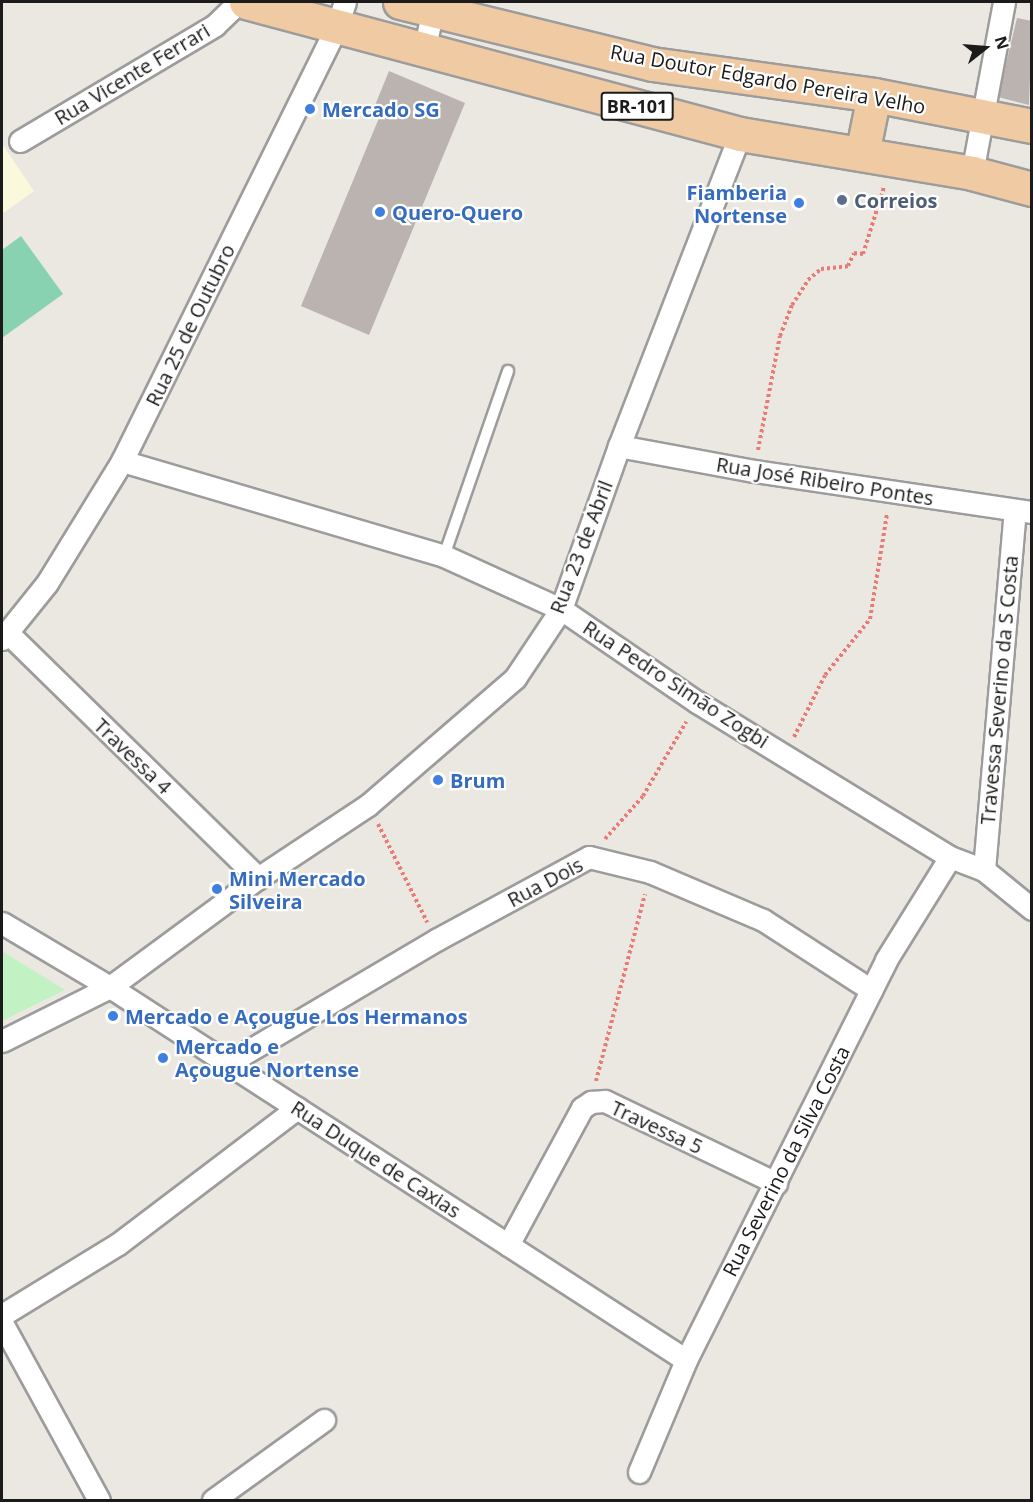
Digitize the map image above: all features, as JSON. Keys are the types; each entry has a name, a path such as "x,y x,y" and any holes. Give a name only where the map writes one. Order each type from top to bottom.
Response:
{"main road":[{"name":"BR-101","path":"246,2 341,15 424,51 497,68 728,130 972,173 1032,189"},
{"name":"Rua Doutor Edgardo Pereira Velho","path":"400,2 431,5 508,28 652,64 874,95 1032,126"},
{"path":"497,68 508,28"},
{"path":"639,106 652,64"},
{"path":"728,130 736,77"},
{"path":"874,95 877,158"}],"street":[{"name":"Rua Vicente Ferrari","path":"20,141 215,25 238,2"},
{"path":"972,173 1004,2"},
{"path":"424,51 431,5"},
{"name":"Rua 25 de Outubro","path":"5,636 47,583 122,461 341,15"},
{"name":"Rua 23 de Abril","path":"2,1041 110,987 258,878 368,805 515,678 561,609 728,130"},
{"name":"Rua José Ribeiro Pontes","path":"619,446 754,471 1023,511"},
{"name":"Rua Pedro Simão Zogbi","path":"122,461 444,556 561,609 697,702 786,754 950,857 984,870 1032,909"},
{"name":"Travessa Severino da S Costa","path":"984,870 1023,511"},
{"name":"Travessa 4","path":"5,636 258,878"},
{"name":"Rua Dois","path":"228,1063 436,940 589,857 650,872 763,920 871,990"},
{"name":"Rua Severino da Silva Costa","path":"639,1473 686,1360 871,990 950,857"},
{"name":"Rua Duque de Caxias","path":"2,923 110,987 686,1360"},
{"name":"Travessa 5","path":"508,1245 582,1108 591,1102 605,1101 776,1182"},
{"path":"2,1315 118,1244 297,1108"},
{"path":"2,1323 99,1500"},
{"path":"213,1500 324,1420"}],"lane":[{"path":"444,556 508,371"}],"path":[{"path":"754,471 780,336 792,305 808,280 821,269 848,266 854,253 863,254 877,158"},
{"path":"786,754 825,675 870,619 890,491"},
{"path":"589,857 643,796 697,702"},
{"path":"368,805 436,940"},
{"path":"591,1102 650,872"}],"shaded area":[{"path":"2,144 34,191 2,214"}],"green space":[{"path":"21,236 63,294 2,338 2,250"},
{"path":"2,951 65,990 2,1021"}],"building":[{"path":"1017,18 1032,21 1029,105 998,97"},
{"name":"Quero-Quero","path":"389,71 465,103 369,335 301,306 379,118 371,115"}],"place":[{"name":"Mercado SG","path":"310,109"},
{"name":"Correios","path":"842,200"},
{"name":"Fiamberia Nortense","path":"799,203"},
{"name":"Quero-Quero","path":"380,212"},
{"name":"Brum","path":"438,780"},
{"name":"Mini Mercado Silveira","path":"217,889"},
{"name":"Mercado e Açougue Los Hermanos","path":"113,1016"},
{"name":"Mercado e Açougue Nortense","path":"163,1058"}]}
